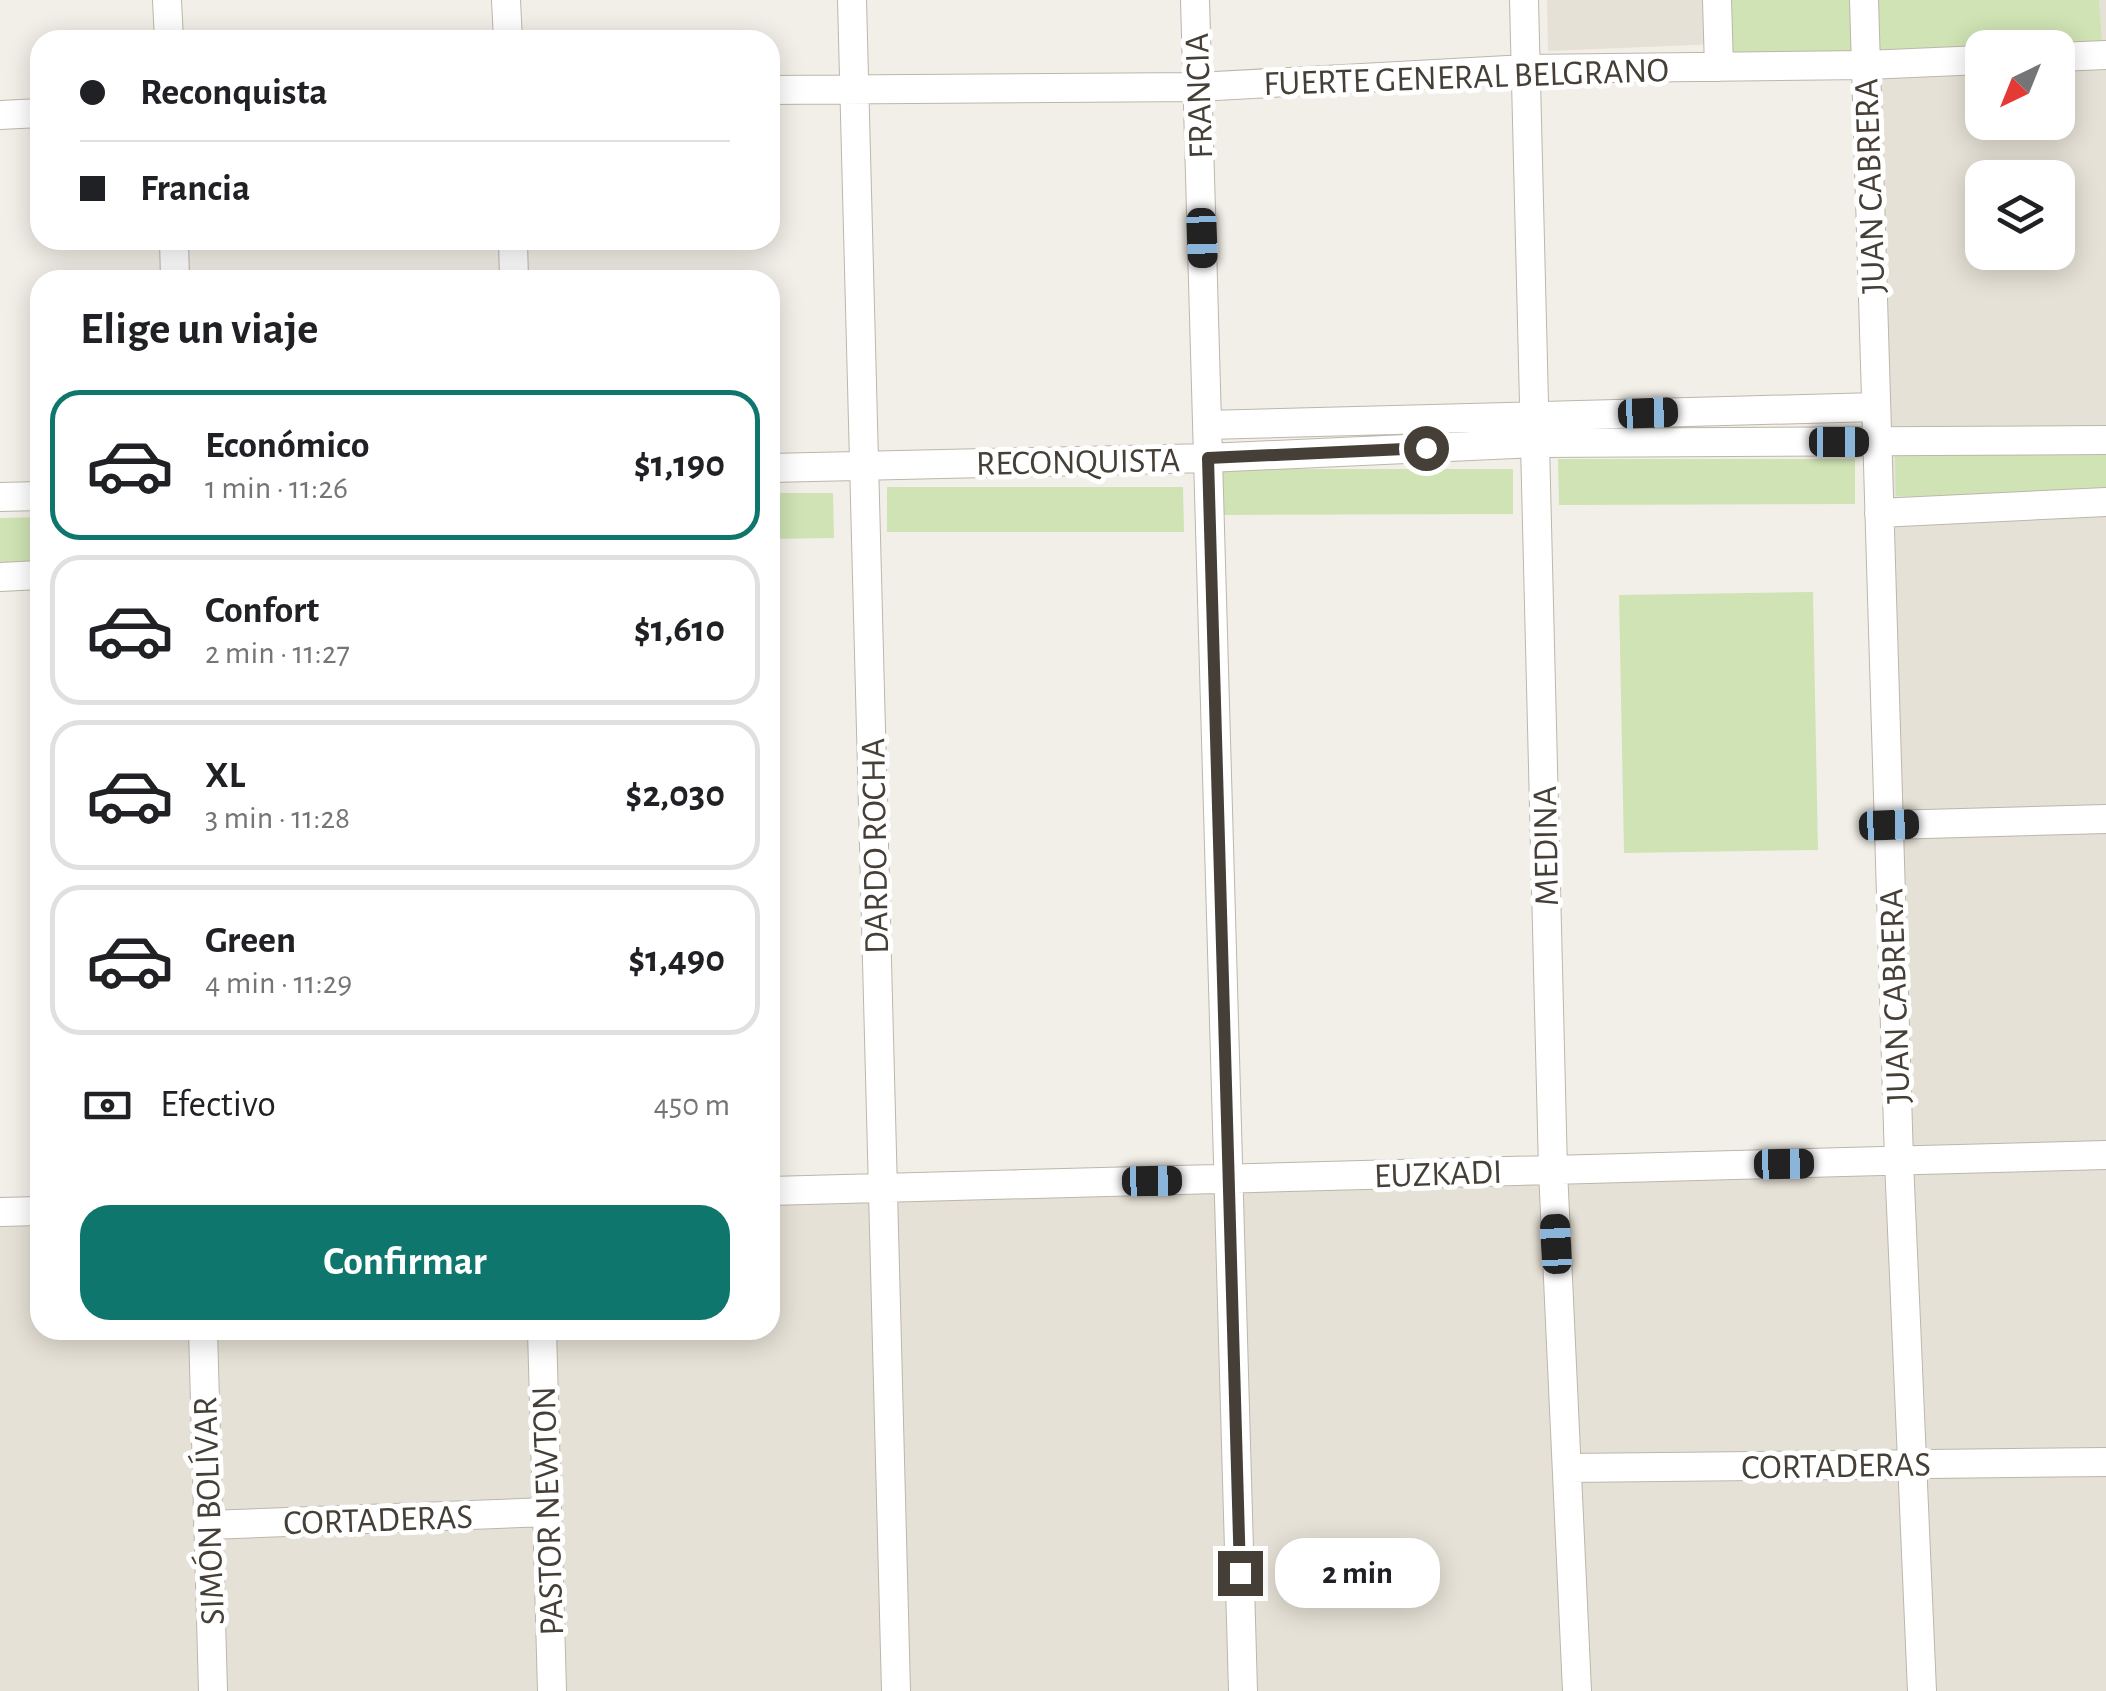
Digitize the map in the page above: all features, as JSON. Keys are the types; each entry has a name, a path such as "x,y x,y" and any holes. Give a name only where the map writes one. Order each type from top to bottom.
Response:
{"street":[{"path":"168,0 168,30"},
{"path":"506,0 508,30"},
{"name":"DARDO ROCHA","path":"852,0 896,1691"},
{"name":"FRANCIA","path":"1195,0 1243,1691"},
{"name":"MEDINA","path":"1524,0 1553,1170 1578,1691"},
{"path":"1718,0 1719,67"},
{"name":"JUAN CABRERA","path":"1864,0 1899,1160 1922,1691"},
{"path":"2075,56 2106,55"},
{"name":"FUERTE GENERAL BELGRANO","path":"780,90 1198,88 1526,69 1866,66 1965,61"},
{"path":"0,115 30,113"},
{"path":"1207,426 1534,430 1876,407"},
{"name":"RECONQUISTA","path":"780,468 1208,458 1534,430 1877,441 2106,440"},
{"path":"0,498 30,496"},
{"path":"1879,513 2106,502"},
{"path":"0,576 30,575"},
{"path":"1889,825 2106,819"},
{"name":"EUZKADI","path":"780,1191 2106,1155"},
{"path":"0,1212 30,1211"},
{"name":"SIMÓN BOLÍVAR","path":"203,1340 213,1691"},
{"name":"PASTOR NEWTON","path":"542,1340 552,1691"},
{"name":"CORTADERAS","path":"1567,1468 2106,1462"},
{"name":"CORTADERAS","path":"208,1526 547,1512"}],"shaded area":[{"path":"1547,0 2106,0 2106,1691 0,1691 0,1212 30,1211 30,1340 780,1340 780,1191 1899,1161 1864,38 1548,51"}],"green space":[{"path":"1727,0 1855,0 1856,53 1728,55"},
{"path":"1876,0 2099,0 2102,43 2075,44 2075,30 1965,30 1965,49 1879,53"},
{"path":"2106,449 2106,494 1896,496 1895,451"},
{"path":"1558,459 1855,459 1855,504 1559,505"},
{"path":"1216,469 1513,469 1513,514 1217,515"},
{"path":"887,487 1183,487 1184,532 887,532"},
{"path":"780,493 833,493 834,538 780,539"},
{"path":"30,517 30,562 0,564 0,518"},
{"path":"1813,592 1818,850 1624,853 1619,595"}],"route":[{"path":"1240,1573 1208,458 1426,448"}]}
